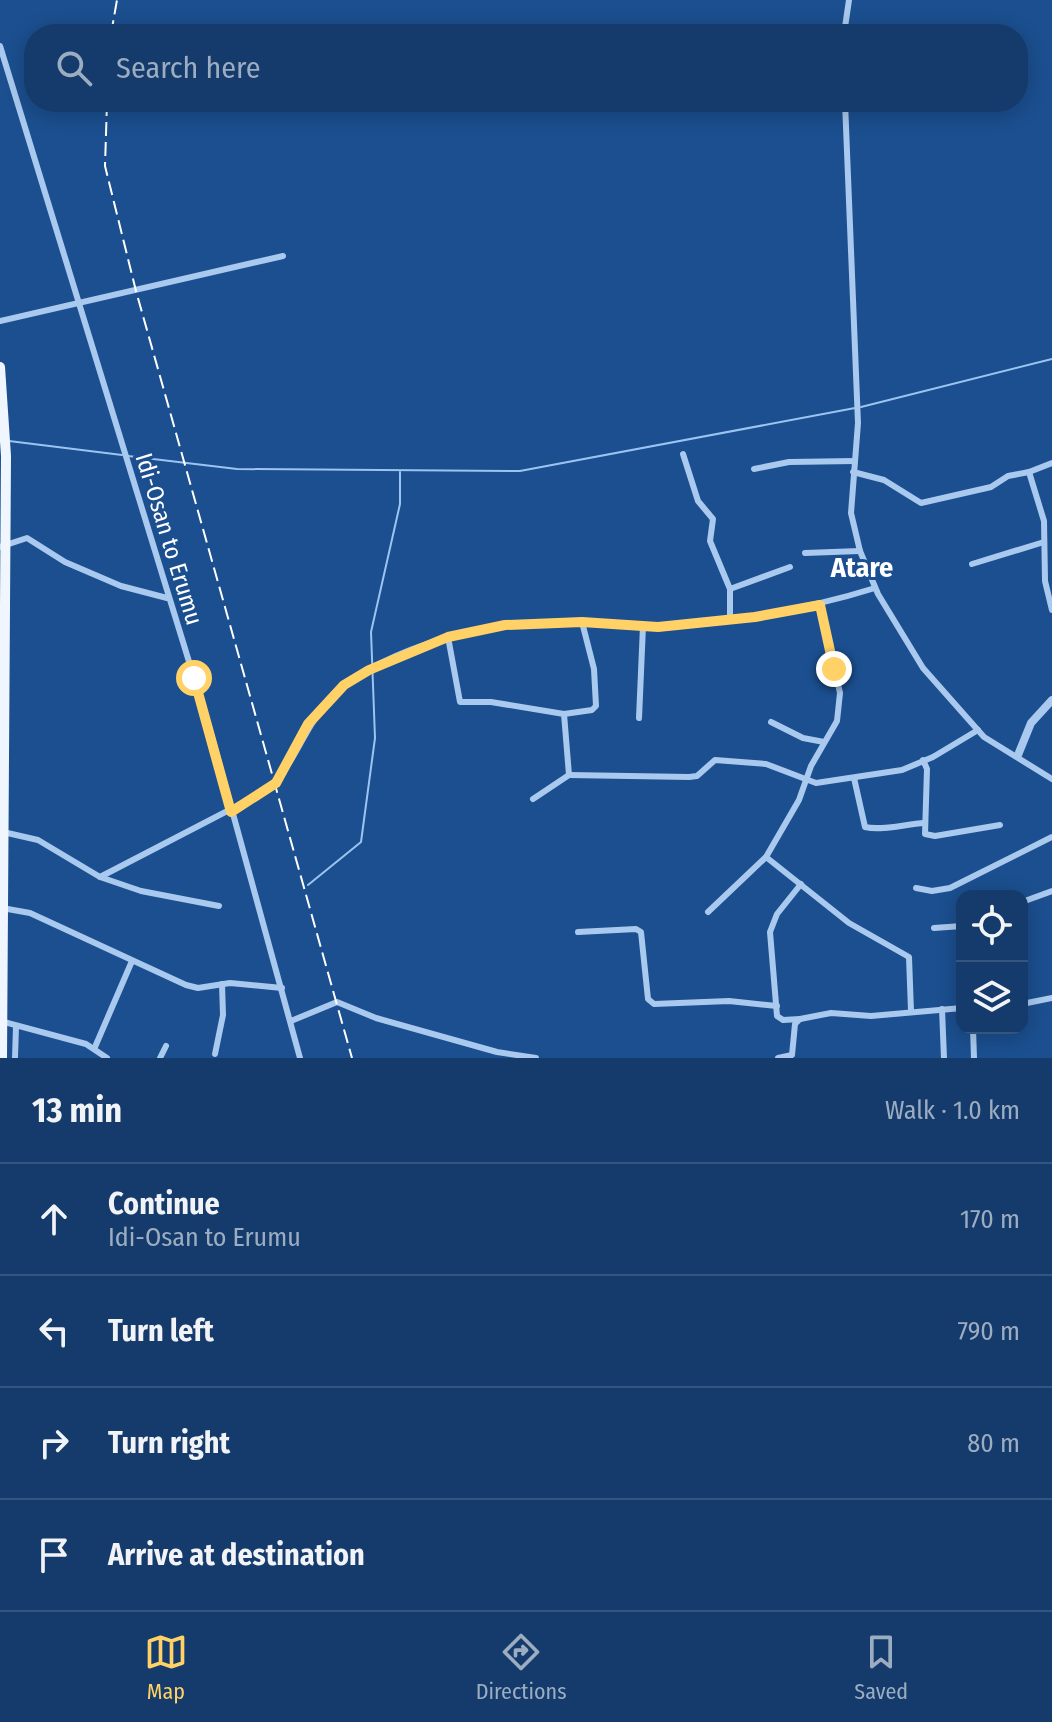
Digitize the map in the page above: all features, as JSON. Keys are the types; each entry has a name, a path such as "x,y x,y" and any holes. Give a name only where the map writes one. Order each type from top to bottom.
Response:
{"main road":[{"path":"0,371 6,456 2,547 1,1051"}],"street":[{"path":"845,24 849,0"},
{"name":"Idi-Osan to Erumu","path":"0,46 210,730 300,1058"},
{"path":"845,112 858,426 851,513 860,551 875,588 923,668 978,730 1052,779"},
{"path":"0,321 80,306 283,256"},
{"path":"683,454 698,501 713,519 710,541 730,589 730,619"},
{"path":"754,469 789,462 855,461"},
{"path":"853,472 884,480 921,503 991,487 1008,476 1052,463"},
{"path":"1029,472 1042,507 1047,539 1045,581 1052,610"},
{"path":"2,547 21,537 27,538 65,562 121,586 167,598"},
{"path":"972,564 1047,539"},
{"path":"805,553 860,551"},
{"path":"730,589 790,567"},
{"path":"100,877 231,812 276,783 308,724 329,699 369,670 448,637 505,625 582,622 643,626 730,619 820,605 875,588"},
{"path":"708,912 766,857 799,800 841,709 820,605"},
{"path":"448,637 460,702 491,702 564,714 592,710 596,706 594,669 582,622"},
{"path":"639,718 643,626"},
{"path":"1018,755 1031,723 1044,704 1052,700"},
{"path":"564,714 569,775"},
{"path":"771,722 803,738 824,742"},
{"path":"533,799 569,775 689,777 697,776 715,760 766,764 816,783 854,778 902,770 978,730"},
{"path":"923,760 927,769 924,823 928,836 1000,825"},
{"path":"854,778 865,827 878,829 899,823 924,823"},
{"path":"3,832 38,840 100,877 141,891 219,906"},
{"path":"916,888 932,891 950,888 1052,837"},
{"path":"766,857 862,932 887,942 909,957 911,1011"},
{"path":"801,884 777,914 770,932 780,1020 831,1013 860,1017 956,1008"},
{"path":"1028,900 1052,891"},
{"path":"2,908 30,913 186,985 282,988"},
{"path":"934,928 956,926"},
{"path":"578,932 636,929 641,932 648,999 654,1004 729,1001 777,1006"},
{"path":"95,1047 132,961"},
{"path":"215,1054 223,1015 222,984"},
{"path":"1028,1003 1052,998"},
{"path":"291,1021 337,1002 376,1018 497,1052 536,1058"},
{"path":"942,1009 944,1058"},
{"path":"778,1058 792,1057 795,1024 800,1019"},
{"path":"1,1021 95,1047 107,1058"},
{"path":"15,1058 16,1026"},
{"path":"973,1034 974,1058"},
{"path":"160,1058 166,1046"}],"waterway":[{"path":"861,407 1052,359"},
{"path":"128,456 237,469 520,471 855,408"},
{"path":"9,441 122,455"},
{"path":"308,885 361,842 375,738 371,632 400,504 400,472"}],"railway":[{"path":"113,24 117,0"},
{"path":"107,112 105,166 136,291 352,1058"}],"district":[{"name":"Atare","path":"862,567"}],"route":[{"path":"194,678 231,812 276,783 308,724 344,685 369,670 448,637 505,625 535,623 582,622 658,627 755,617 820,605 834,669"}]}
